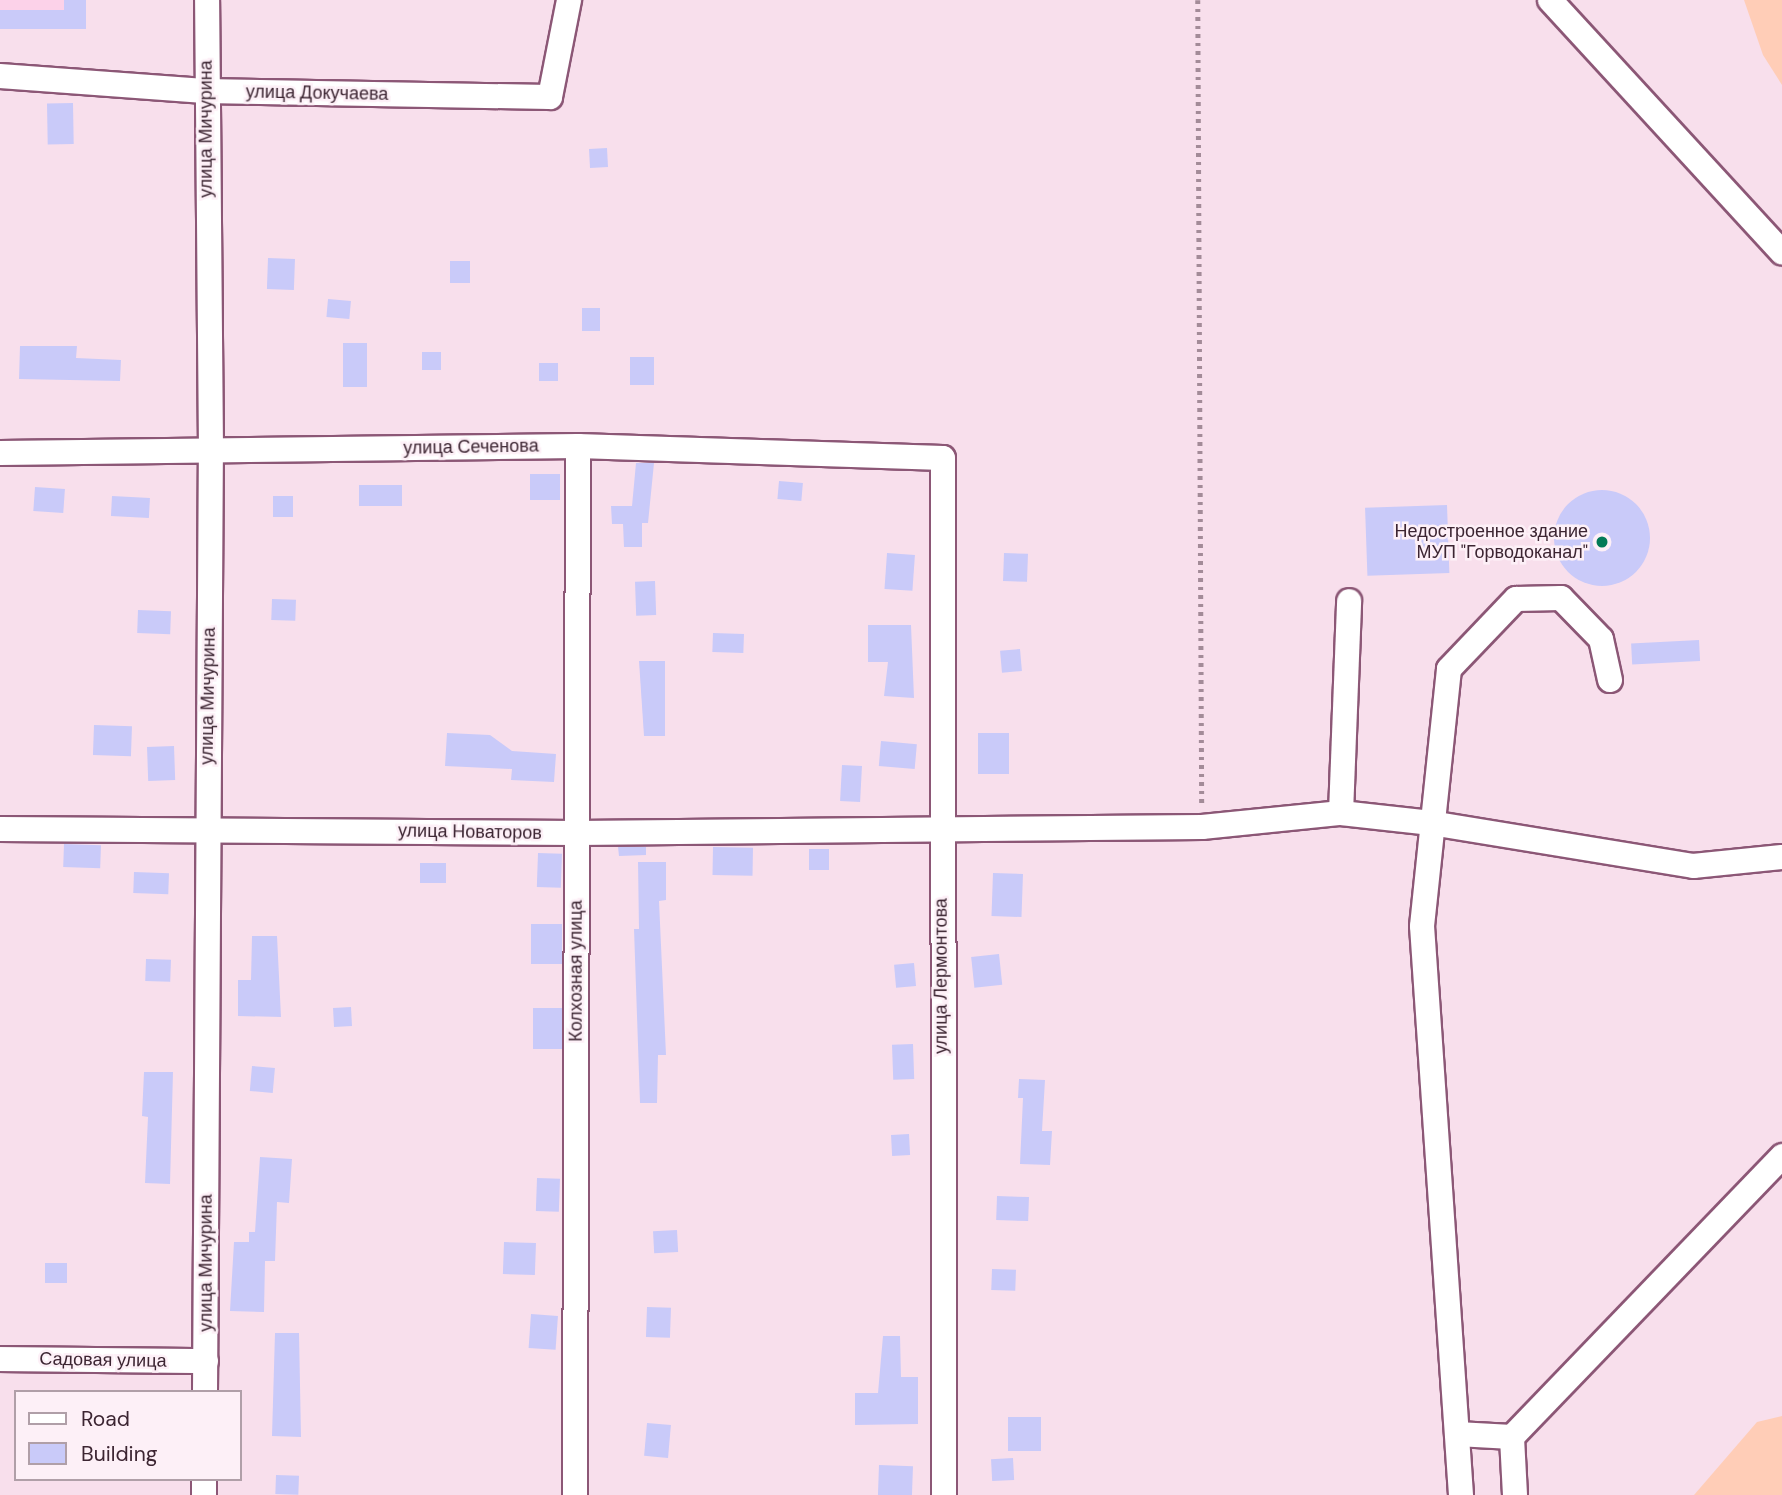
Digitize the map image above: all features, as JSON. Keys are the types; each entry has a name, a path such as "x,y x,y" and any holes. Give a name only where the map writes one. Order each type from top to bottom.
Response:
{"street":[{"name":"улица Мичурина","path":"205,1390 211,449 204,91 206,0"},
{"name":"улица Докучаева","path":"0,76 204,91 550,97 569,0"},
{"path":"1550,0 1782,252"},
{"name":"улица Сеченова","path":"0,453 578,446 943,457"},
{"name":"Колхозная улица","path":"575,1495 578,446"},
{"name":"улица Лермонтова","path":"943,457 940,828 944,1495"},
{"path":"1461,1495 1422,926 1449,668 1516,599 1560,598 1601,639 1610,680"},
{"path":"1341,813 1349,601"},
{"name":"улица Новаторов","path":"0,829 577,833 1202,827 1341,813 1431,822 1693,866 1782,857"},
{"path":"1515,1495 1512,1437 1782,1156"},
{"name":"Садовая улица","path":"0,1359 205,1361"},
{"path":"1457,1434 1512,1437"}],"path":[{"path":"1198,0 1202,827"}],"shaded area":[{"path":"0,0 86,0 86,29 0,29"},
{"path":"1744,0 1782,0 1782,85 1763,55"},
{"path":"1782,1416 1782,1495 1694,1495 1757,1422"}],"building":[{"path":"64,0 86,0 86,29 0,29 0,10 64,10"},
{"path":"47,103 73,103 74,144 48,144"},
{"path":"607,148 608,167 590,168 589,149"},
{"path":"268,258 295,259 294,290 267,289"},
{"path":"450,261 470,261 470,283 450,283"},
{"path":"328,299 351,301 349,319 326,317"},
{"path":"582,308 600,308 600,331 582,331"},
{"path":"343,343 367,343 367,387 343,387"},
{"path":"20,346 77,346 76,358 121,360 120,381 19,379"},
{"path":"422,352 441,352 441,370 422,370"},
{"path":"630,357 654,357 654,385 630,385"},
{"path":"539,363 558,363 558,381 539,381"},
{"path":"636,463 654,463 648,523 642,523 642,547 624,547 623,524 612,524 611,506 632,506"},
{"path":"530,474 560,474 560,500 530,500"},
{"path":"779,481 803,483 801,501 777,499"},
{"path":"359,485 402,485 402,506 359,506"},
{"path":"35,487 65,489 63,513 33,511"},
{"name":"Недостроенное здание МУП \"Горводоканал\"","path":"1602,490 1620,494 1636,504 1646,520 1650,538 1646,556 1636,572 1620,582 1602,586 1584,582 1568,572 1558,556 1554,538 1558,520 1568,504 1584,494"},
{"path":"112,496 150,498 149,518 111,516"},
{"path":"273,496 293,496 293,517 273,517"},
{"path":"1447,505 1449,573 1367,576 1365,508"},
{"path":"887,553 915,555 912,591 884,589"},
{"path":"1004,553 1028,554 1027,582 1003,581"},
{"path":"655,581 656,615 636,616 635,582"},
{"path":"272,599 296,600 295,621 271,620"},
{"path":"138,610 171,611 170,634 137,633"},
{"path":"868,625 911,625 914,698 884,696 888,662 868,662"},
{"path":"713,633 744,634 743,653 712,652"},
{"path":"1699,640 1700,661 1632,665 1631,644"},
{"path":"1020,649 1022,671 1002,673 1000,651"},
{"path":"639,661 665,661 665,736 644,736"},
{"path":"94,725 132,726 131,756 93,755"},
{"path":"447,733 490,735 512,751 556,754 554,782 511,780 512,769 445,766"},
{"path":"978,733 1009,733 1009,774 978,774"},
{"path":"881,741 917,744 915,769 879,766"},
{"path":"174,746 175,780 148,781 147,747"},
{"path":"842,765 862,766 860,802 840,801"},
{"path":"64,844 101,845 100,868 63,867"},
{"path":"618,847 646,847 646,855 619,856"},
{"path":"713,847 753,848 753,876 713,875"},
{"path":"809,849 829,849 829,870 809,870"},
{"path":"538,853 562,854 561,888 537,887"},
{"path":"638,862 666,862 666,900 659,901 666,1055 658,1055 657,1103 640,1103 634,929 639,929"},
{"path":"420,863 446,863 446,883 420,883"},
{"path":"134,872 169,873 168,894 133,893"},
{"path":"993,873 1023,874 1021,917 991,916"},
{"path":"531,924 562,924 562,964 531,964"},
{"path":"252,936 277,936 281,1017 238,1016 238,980 251,980"},
{"path":"999,954 1002,985 974,988 971,957"},
{"path":"146,959 171,960 170,982 145,981"},
{"path":"914,963 916,986 896,988 894,965"},
{"path":"351,1007 352,1026 334,1027 333,1008"},
{"path":"533,1008 562,1008 562,1049 533,1049"},
{"path":"913,1044 914,1079 893,1080 892,1045"},
{"path":"252,1066 275,1068 273,1093 250,1091"},
{"path":"144,1072 173,1072 170,1184 145,1183 148,1117 142,1116"},
{"path":"1019,1079 1045,1080 1042,1131 1052,1131 1050,1165 1020,1164 1023,1098 1018,1098"},
{"path":"909,1134 910,1155 892,1156 891,1135"},
{"path":"260,1157 292,1159 289,1203 277,1202 275,1261 265,1261 264,1312 230,1311 234,1242 249,1242 249,1232 255,1232"},
{"path":"537,1178 560,1179 559,1212 536,1211"},
{"path":"997,1196 1029,1197 1028,1221 996,1220"},
{"path":"677,1230 678,1252 654,1253 653,1231"},
{"path":"504,1242 536,1243 535,1275 503,1274"},
{"path":"45,1263 67,1263 67,1283 45,1283"},
{"path":"992,1269 1016,1270 1015,1291 991,1290"},
{"path":"647,1307 671,1308 670,1338 646,1337"},
{"path":"531,1314 558,1316 556,1350 529,1348"},
{"path":"275,1333 299,1333 301,1437 272,1436"},
{"path":"883,1336 900,1336 901,1377 918,1377 918,1424 855,1425 855,1393 878,1393"},
{"path":"1008,1417 1041,1417 1041,1451 1008,1451"},
{"path":"647,1423 671,1425 668,1458 644,1456"},
{"path":"1013,1458 1014,1480 992,1481 991,1459"},
{"path":"879,1465 913,1466 912,1495 878,1495"},
{"path":"276,1475 299,1476 298,1495 275,1494"}],"place":[{"name":"Недостроенное здание МУП \"Горводоканал\"","path":"1602,542"}]}
